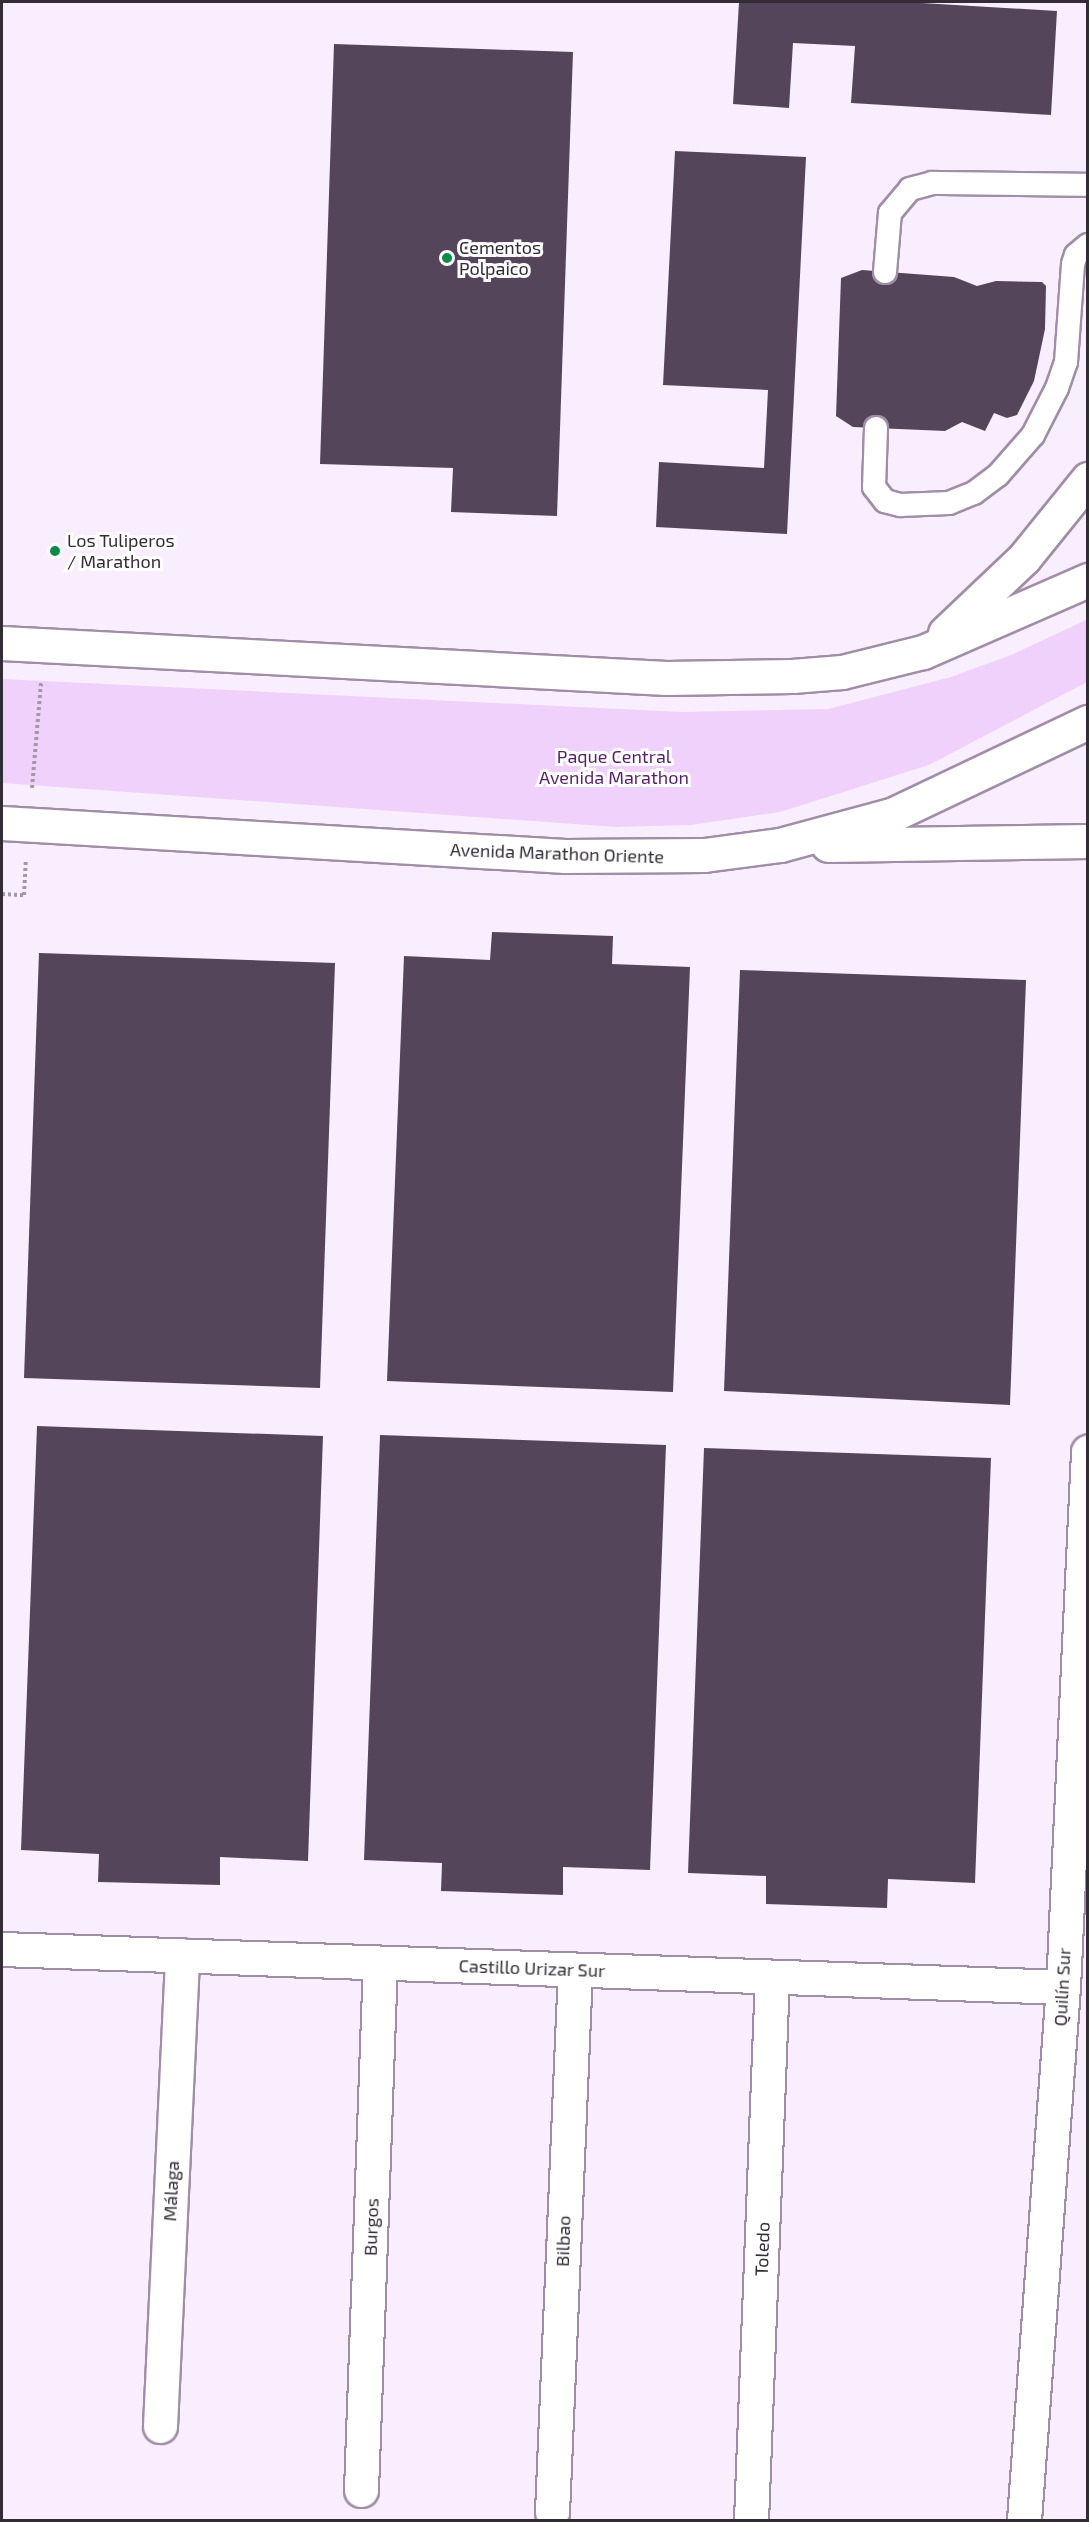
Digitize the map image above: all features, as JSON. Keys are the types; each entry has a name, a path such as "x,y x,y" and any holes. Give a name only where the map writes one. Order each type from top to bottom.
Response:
{"street":[{"path":"923,652 975,608 1024,558 1088,479"},
{"path":"2,643 740,679 842,672 923,652 1088,580"},
{"name":"Avenida Marathon Oriente","path":"15,823 566,856 704,855 780,845 894,814 1088,722"},
{"path":"780,845 1088,841"},
{"name":"Quilín Sur","path":"1024,2520 1063,1987 1088,1452"},
{"name":"Castillo Urizar Sur","path":"2,1949 1063,1987"},
{"name":"Málaga","path":"160,2426 182,1956"},
{"name":"Burgos","path":"361,2490 380,1963"},
{"name":"Bilbao","path":"552,2512 574,1970"},
{"name":"Toledo","path":"751,2520 772,1977"}],"lane":[{"path":"885,272 890,213 910,189 932,183 1088,185"},
{"path":"876,428 874,487 885,501 900,505 949,503 974,493 998,475 1033,435 1056,388 1066,362 1073,264 1076,255 1088,245"}],"path":[{"path":"2,894 24,895 15,823 44,645"}],"green space":[{"name":"Paque Central Avenida Marathon","path":"1086,620 1087,682 929,765 780,812 691,825 616,827 2,783 2,679 682,712 828,709 951,677 1011,655"}],"building":[{"path":"739,2 905,2 1057,11 1051,115 851,103 855,46 793,43 789,108 733,104"},
{"name":"Cementos Polpaico","path":"334,44 573,52 557,516 451,512 453,468 320,464"},
{"path":"675,151 806,157 787,534 656,527 659,462 764,468 768,390 663,385"},
{"path":"862,270 954,277 977,286 996,281 1042,282 1046,286 1045,329 1034,381 1017,415 1007,418 994,413 985,431 962,422 945,431 853,427 836,416 841,278"},
{"path":"492,932 613,936 612,964 690,967 673,1392 387,1381 404,956 490,960"},
{"path":"39,953 335,963 320,1388 24,1378"},
{"path":"740,970 1026,980 1010,1405 724,1391"},
{"path":"37,1426 323,1436 308,1861 220,1857 220,1885 98,1882 99,1854 21,1850"},
{"path":"380,1435 666,1445 650,1870 563,1867 563,1895 441,1891 442,1863 364,1860"},
{"path":"704,1448 991,1458 975,1883 888,1879 887,1908 766,1904 766,1876 688,1873"}],"place":[{"name":"Cementos Polpaico","path":"447,258"},
{"name":"Los Tuliperos / Marathon","path":"55,551"}]}
